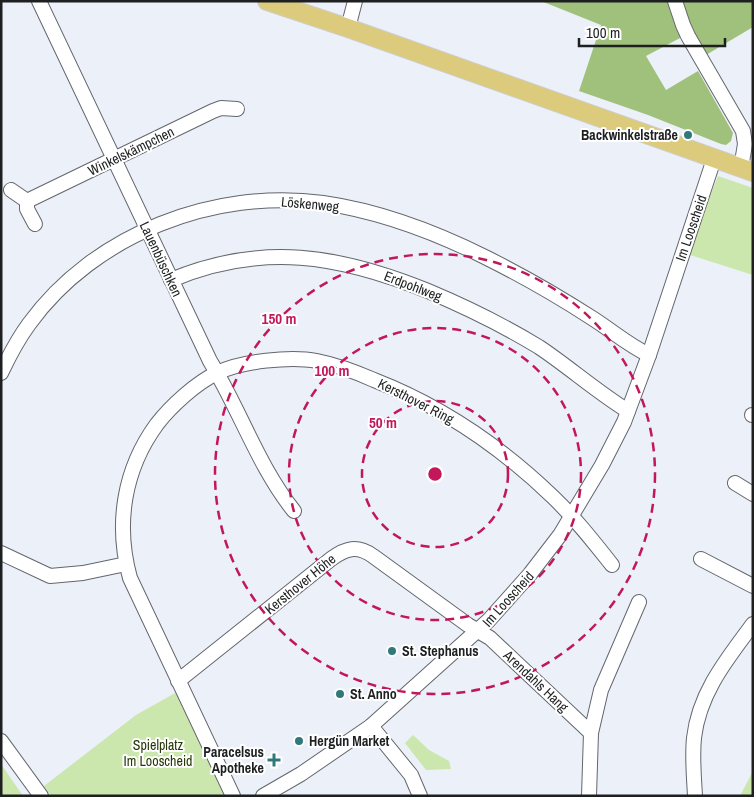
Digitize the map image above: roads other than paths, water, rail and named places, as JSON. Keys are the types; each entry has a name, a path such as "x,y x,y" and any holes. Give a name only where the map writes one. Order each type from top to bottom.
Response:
{"main road":[{"path":"267,1 747,170"}],"street":[{"name":"Lauenbüschken","path":"38,1 217,373 226,387 267,471 294,511"},
{"path":"348,28 355,1"},
{"path":"675,1 688,36 743,131 747,170"},
{"name":"Winkelskämpchen","path":"27,201 221,108 237,109"},
{"name":"Im Looscheid","path":"263,796 316,764 371,726 478,631 530,574 560,535 602,465 628,411 649,355 714,159"},
{"path":"11,190 27,201 27,209 36,224"},
{"name":"Löskenweg","path":"1,373 30,323 59,290 115,247 147,229 200,211 251,202 297,201 323,203 359,210 455,243 554,294 594,319 634,348 649,355"},
{"name":"Erdpohlweg","path":"171,280 204,268 250,259 276,257 327,260 360,267 414,286 491,320 556,359 628,411"},
{"name":"Kersthover Ring","path":"233,796 140,602 126,564 122,525 124,505 135,461 148,437 164,415 183,398 217,373 254,363 295,359 337,366 403,392 468,429 511,460 573,516"},
{"path":"735,483 753,494"},
{"path":"573,516 612,565"},
{"name":"Kersthover Höhe","path":"178,681 331,559 347,549 363,550 373,556 478,631"},
{"path":"1,553 50,576 83,573 126,564"},
{"path":"701,559 753,586"},
{"path":"589,796 592,733 601,690 640,602"},
{"path":"695,796 694,739 704,696 753,624"},
{"name":"Arendahls Hang","path":"478,631 490,638 592,733"},
{"path":"371,726 411,774 420,796"},
{"path":"1,741 41,796"}],"place":[{"name":"Backwinkelstraße","path":"688,135"},
{"name":"St. Stephanus","path":"392,651"},
{"name":"St. Anno","path":"340,694"},
{"name":"Hergün Market","path":"299,741"},
{"name":"Paracelsus Apotheke","path":"274,760"}],"park label":[{"name":"Spielplatz Im Looscheid","path":"158,754"}]}
